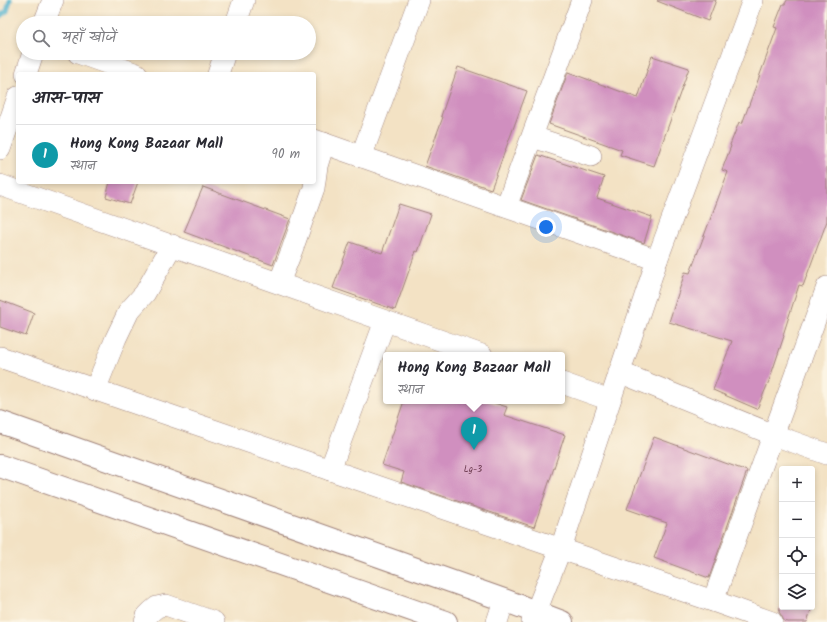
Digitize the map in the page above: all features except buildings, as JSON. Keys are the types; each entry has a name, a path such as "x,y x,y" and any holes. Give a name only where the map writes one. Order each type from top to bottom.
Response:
{"main road":[{"path":"0,422 504,600 534,617 562,622"},
{"path":"0,466 218,544 446,622"}],"street":[{"path":"47,16 53,0"},
{"path":"238,16 244,0"},
{"path":"361,157 419,0"},
{"path":"506,206 533,137 582,0"},
{"path":"534,617 561,548 657,260 753,0"},
{"path":"27,72 31,60"},
{"path":"98,60 131,72"},
{"path":"219,72 223,60"},
{"path":"0,149 16,104"},
{"path":"533,137 592,156"},
{"path":"316,173 319,142 506,206 657,260"},
{"path":"279,283 315,184"},
{"path":"0,185 473,352"},
{"path":"96,390 116,338 129,311 145,293 172,245"},
{"path":"713,601 827,287"},
{"path":"330,470 385,321"},
{"path":"0,357 561,548 772,622"},
{"path":"619,372 774,435 827,454"},
{"path":"565,384 610,400"},
{"path":"497,622 504,600"},
{"path":"145,622 147,616 152,610 166,604 214,622"}],"waterway":[{"path":"0,16 7,11 10,0"}],"place":[{"name":"Hong Kong Bazaar Mall","path":"474,450"}]}
